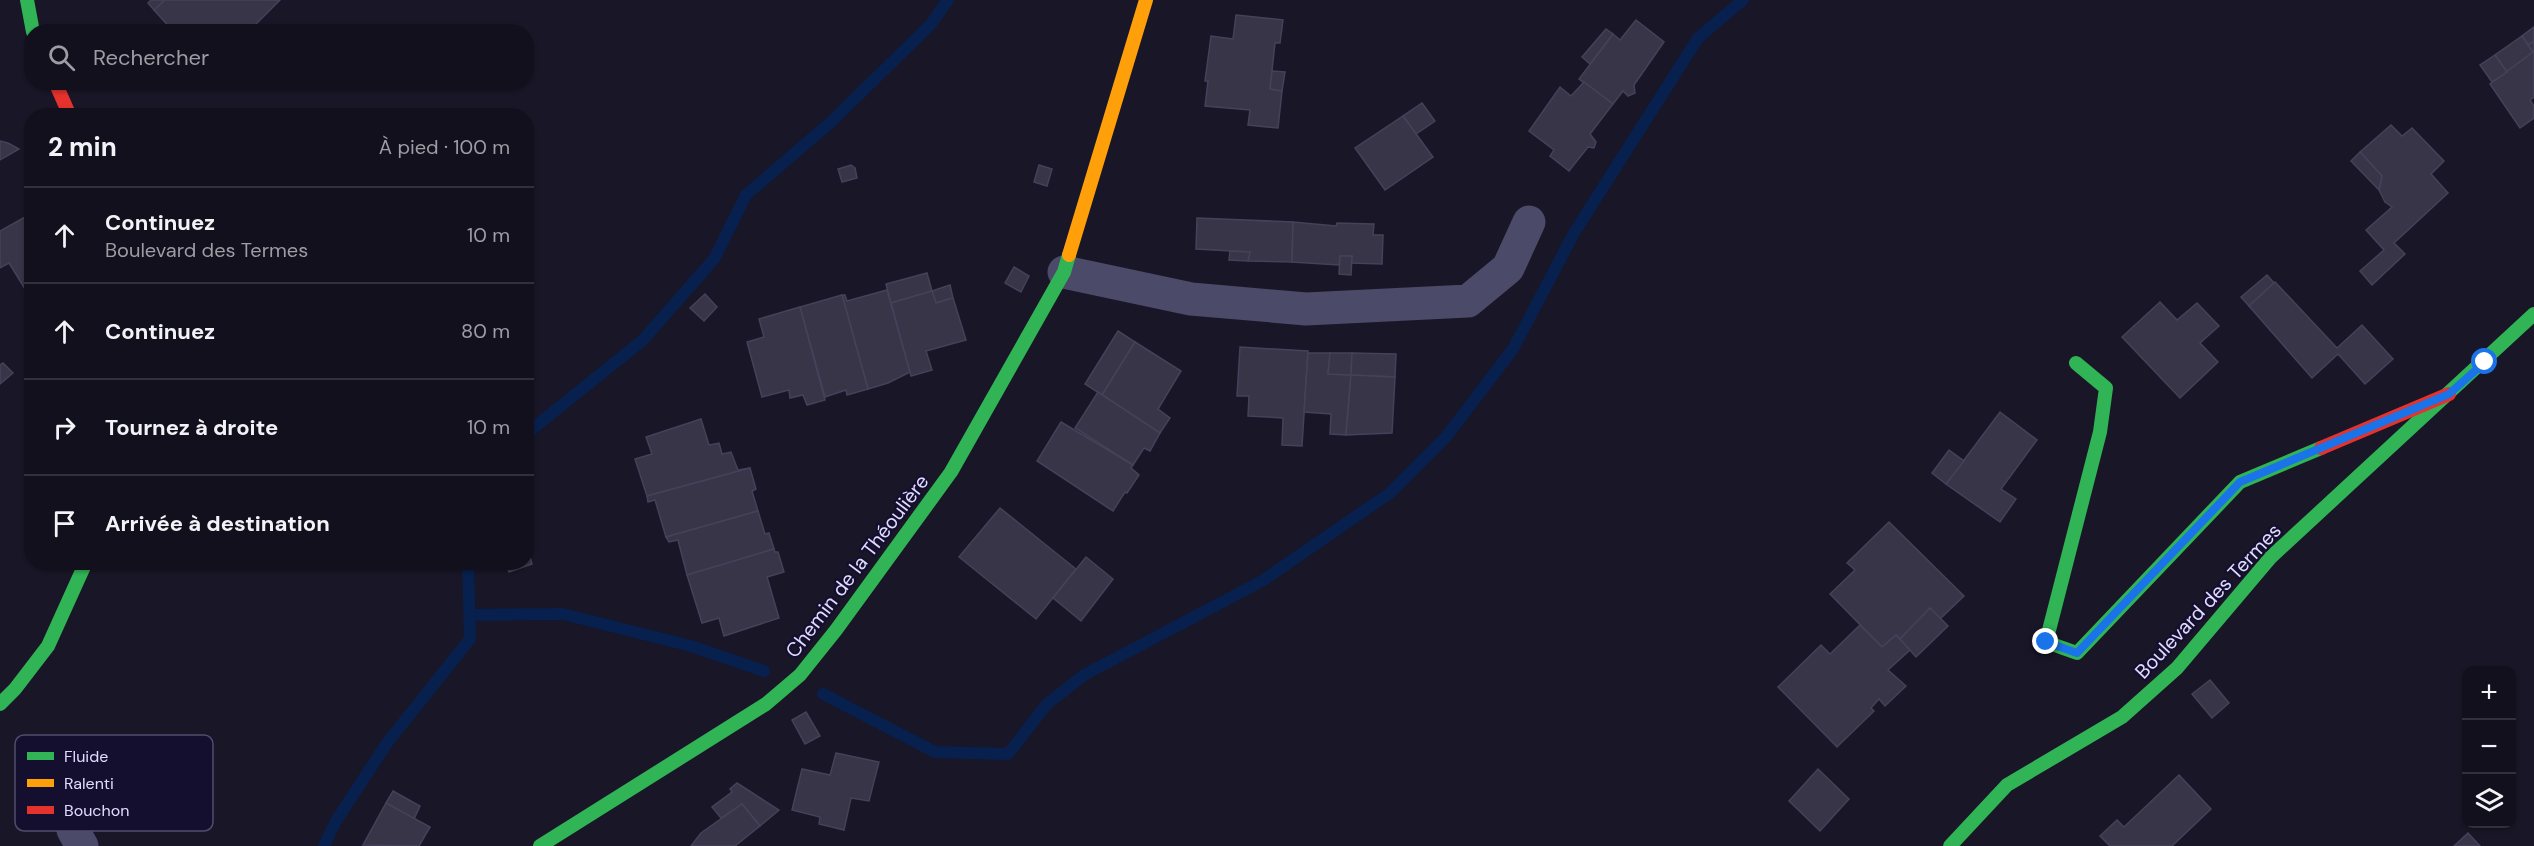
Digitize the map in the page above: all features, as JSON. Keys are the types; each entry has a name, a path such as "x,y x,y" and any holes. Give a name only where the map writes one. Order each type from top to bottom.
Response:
{"street":[{"path":"27,0 32,24"},
{"name":"Chemin de la Théoulière","path":"540,846 766,704 800,675 836,630 951,472 1064,272 1146,0"},
{"path":"59,90 66,108"},
{"path":"1064,272 1191,299 1306,309 1468,301 1509,268 1529,222"},
{"name":"Boulevard des Termes","path":"1950,846 2007,785 2122,717 2177,668 2271,557 2534,314"},
{"path":"2076,363 2106,388 2100,432 2046,642 2077,653 2240,482 2449,394"},
{"path":"0,704 15,689 48,646 82,570"}],"building":[{"path":"151,0 165,0 154,10 148,3"},
{"path":"165,0 280,0 256,24 167,24 154,10"},
{"path":"1236,15 1283,20 1280,43 1275,43 1270,89 1282,91 1278,128 1248,125 1250,110 1205,106 1208,81 1205,81 1211,36 1233,39"},
{"path":"1636,20 1664,42 1634,85 1635,93 1628,96 1623,91 1613,104 1579,79 1613,34 1620,40"},
{"path":"2534,27 2534,41 2528,45 2522,36"},
{"path":"1606,29 1613,34 1590,64 1582,57"},
{"path":"2522,36 2533,52 2507,72 2495,55"},
{"path":"2534,41 2534,97 2530,100 2534,106 2534,118 2520,128 2490,84 2533,52 2528,45"},
{"path":"2495,55 2507,72 2492,82 2480,65"},
{"path":"1272,71 1285,72 1282,91 1270,89"},
{"path":"1584,82 1613,104 1590,134 1596,142 1594,148 1588,147 1569,171 1550,156 1554,150 1529,131 1560,87 1571,96"},
{"path":"1422,103 1435,121 1416,134 1403,116"},
{"path":"1403,116 1433,157 1385,190 1355,148"},
{"path":"2391,125 2402,136 2412,128 2444,161 2431,174 2448,193 2394,243 2405,254 2372,285 2360,271 2384,250 2366,230 2392,207 2385,202 2379,190 2382,176 2360,152"},
{"path":"0,141 8,143 19,149 0,160"},
{"path":"2360,152 2382,176 2379,190 2351,161"},
{"path":"851,165 855,168 857,178 842,182 838,169"},
{"path":"1039,165 1052,169 1047,186 1034,182"},
{"path":"24,218 24,287 9,263 0,268 0,231"},
{"path":"1197,218 1293,222 1292,262 1248,261 1250,252 1196,249"},
{"path":"1293,222 1336,226 1337,223 1374,224 1373,235 1383,235 1382,264 1351,263 1352,256 1340,256 1339,265 1292,262"},
{"path":"1230,251 1250,252 1248,261 1229,260"},
{"path":"1340,256 1352,256 1351,275 1339,274"},
{"path":"1014,267 1029,276 1021,292 1005,283"},
{"path":"927,273 932,291 891,303 886,284"},
{"path":"2267,275 2274,283 2249,306 2241,297"},
{"path":"2275,282 2337,348 2362,325 2393,359 2365,384 2338,354 2312,378 2249,306"},
{"path":"950,285 953,298 936,303 932,291"},
{"path":"887,290 910,372 888,383 868,389 842,295 845,295 847,301"},
{"path":"932,291 936,303 953,298 966,340 926,351 932,370 911,376 891,303"},
{"path":"705,294 717,307 704,321 690,308"},
{"path":"842,295 868,389 847,395 846,390 825,397 800,307"},
{"path":"2160,302 2177,320 2197,303 2219,326 2200,343 2218,362 2180,398 2122,337"},
{"path":"800,307 825,400 807,405 803,395 790,398 789,390 762,397 747,342 764,337 759,319"},
{"path":"1118,331 1135,342 1102,395 1085,384"},
{"path":"1135,342 1181,371 1158,409 1170,418 1160,433 1102,395"},
{"path":"1240,347 1308,351 1302,446 1282,445 1283,418 1248,416 1249,396 1237,396"},
{"path":"1308,353 1330,353 1328,374 1351,375 1346,435 1330,434 1331,414 1304,412"},
{"path":"1330,353 1352,353 1351,375 1328,374"},
{"path":"1352,353 1396,354 1395,377 1351,375"},
{"path":"3,363 13,373 0,384 0,365"},
{"path":"1351,375 1395,377 1392,433 1346,435"},
{"path":"1098,392 1160,433 1150,451 1144,448 1133,465 1075,428"},
{"path":"2000,412 2037,440 2001,489 2016,499 2000,522 1946,484"},
{"path":"701,419 709,445 719,443 722,454 731,452 738,470 750,468 647,496 635,459 652,454 646,437"},
{"path":"1061,422 1133,465 1131,468 1139,475 1113,511 1037,461"},
{"path":"1949,450 1964,461 1946,484 1932,473"},
{"path":"750,468 756,489 752,491 758,511 666,537 655,500 648,502 647,496"},
{"path":"1000,508 1076,569 1036,619 959,557"},
{"path":"758,511 765,534 769,533 774,549 687,575 678,540 669,542 666,537"},
{"path":"1889,522 1964,596 1940,619 1930,608 1900,639 1896,635 1882,647 1830,594 1855,570 1847,563"},
{"path":"774,549 778,552 784,572 767,577 779,618 724,636 719,618 702,623 687,575"},
{"path":"1086,557 1113,579 1081,621 1053,598"},
{"path":"1930,608 1948,626 1916,657 1900,639"},
{"path":"1860,625 1882,647 1896,635 1910,650 1888,670 1906,686 1885,706 1879,699 1871,708 1874,711 1837,747 1778,687 1821,645 1830,654"},
{"path":"2210,680 2229,703 2212,718 2192,694"},
{"path":"806,712 820,736 805,744 792,720"},
{"path":"836,753 879,762 869,801 851,798 844,830 819,824 820,817 792,810 802,769 830,775"},
{"path":"1818,769 1849,799 1820,831 1789,801"},
{"path":"2179,775 2211,809 2172,846 2110,846 2100,836 2117,820 2124,827"},
{"path":"737,783 779,810 760,826 742,804 721,818 712,807 732,792 730,789"},
{"path":"393,791 420,806 414,819 386,803"},
{"path":"386,803 430,827 419,846 363,845"},
{"path":"742,804 760,826 735,846 691,846 701,833"},
{"path":"2468,833 2480,846 2454,846"}],"waterway":[{"path":"534,428 643,340 714,259 746,195 831,122 931,24 948,0"},
{"path":"823,694 935,752 1008,754 1047,704 1084,675 1262,581 1390,493 1446,437 1513,349 1574,233 1698,38 1743,0"},
{"path":"324,846 336,821 387,743 470,639 468,570"},
{"path":"469,615 563,614 691,646 764,671"}],"traffic: fast":[{"path":"27,0 32,24"},
{"path":"540,846 766,704 800,675 836,630 951,472 1064,272 1069,255"},
{"path":"1950,846 2007,785 2122,717 2177,668 2271,557 2534,314"},
{"path":"2076,363 2106,388 2100,432 2046,642 2077,653 2240,482 2321,448"},
{"path":"0,704 15,689 48,646 82,570"}],"traffic: slow":[{"path":"1069,255 1146,0"}],"traffic: jam":[{"path":"59,90 66,108"},
{"path":"2321,448 2449,394"}],"route":[{"path":"2046,642 2077,653 2240,482 2449,394 2485,362"}]}
